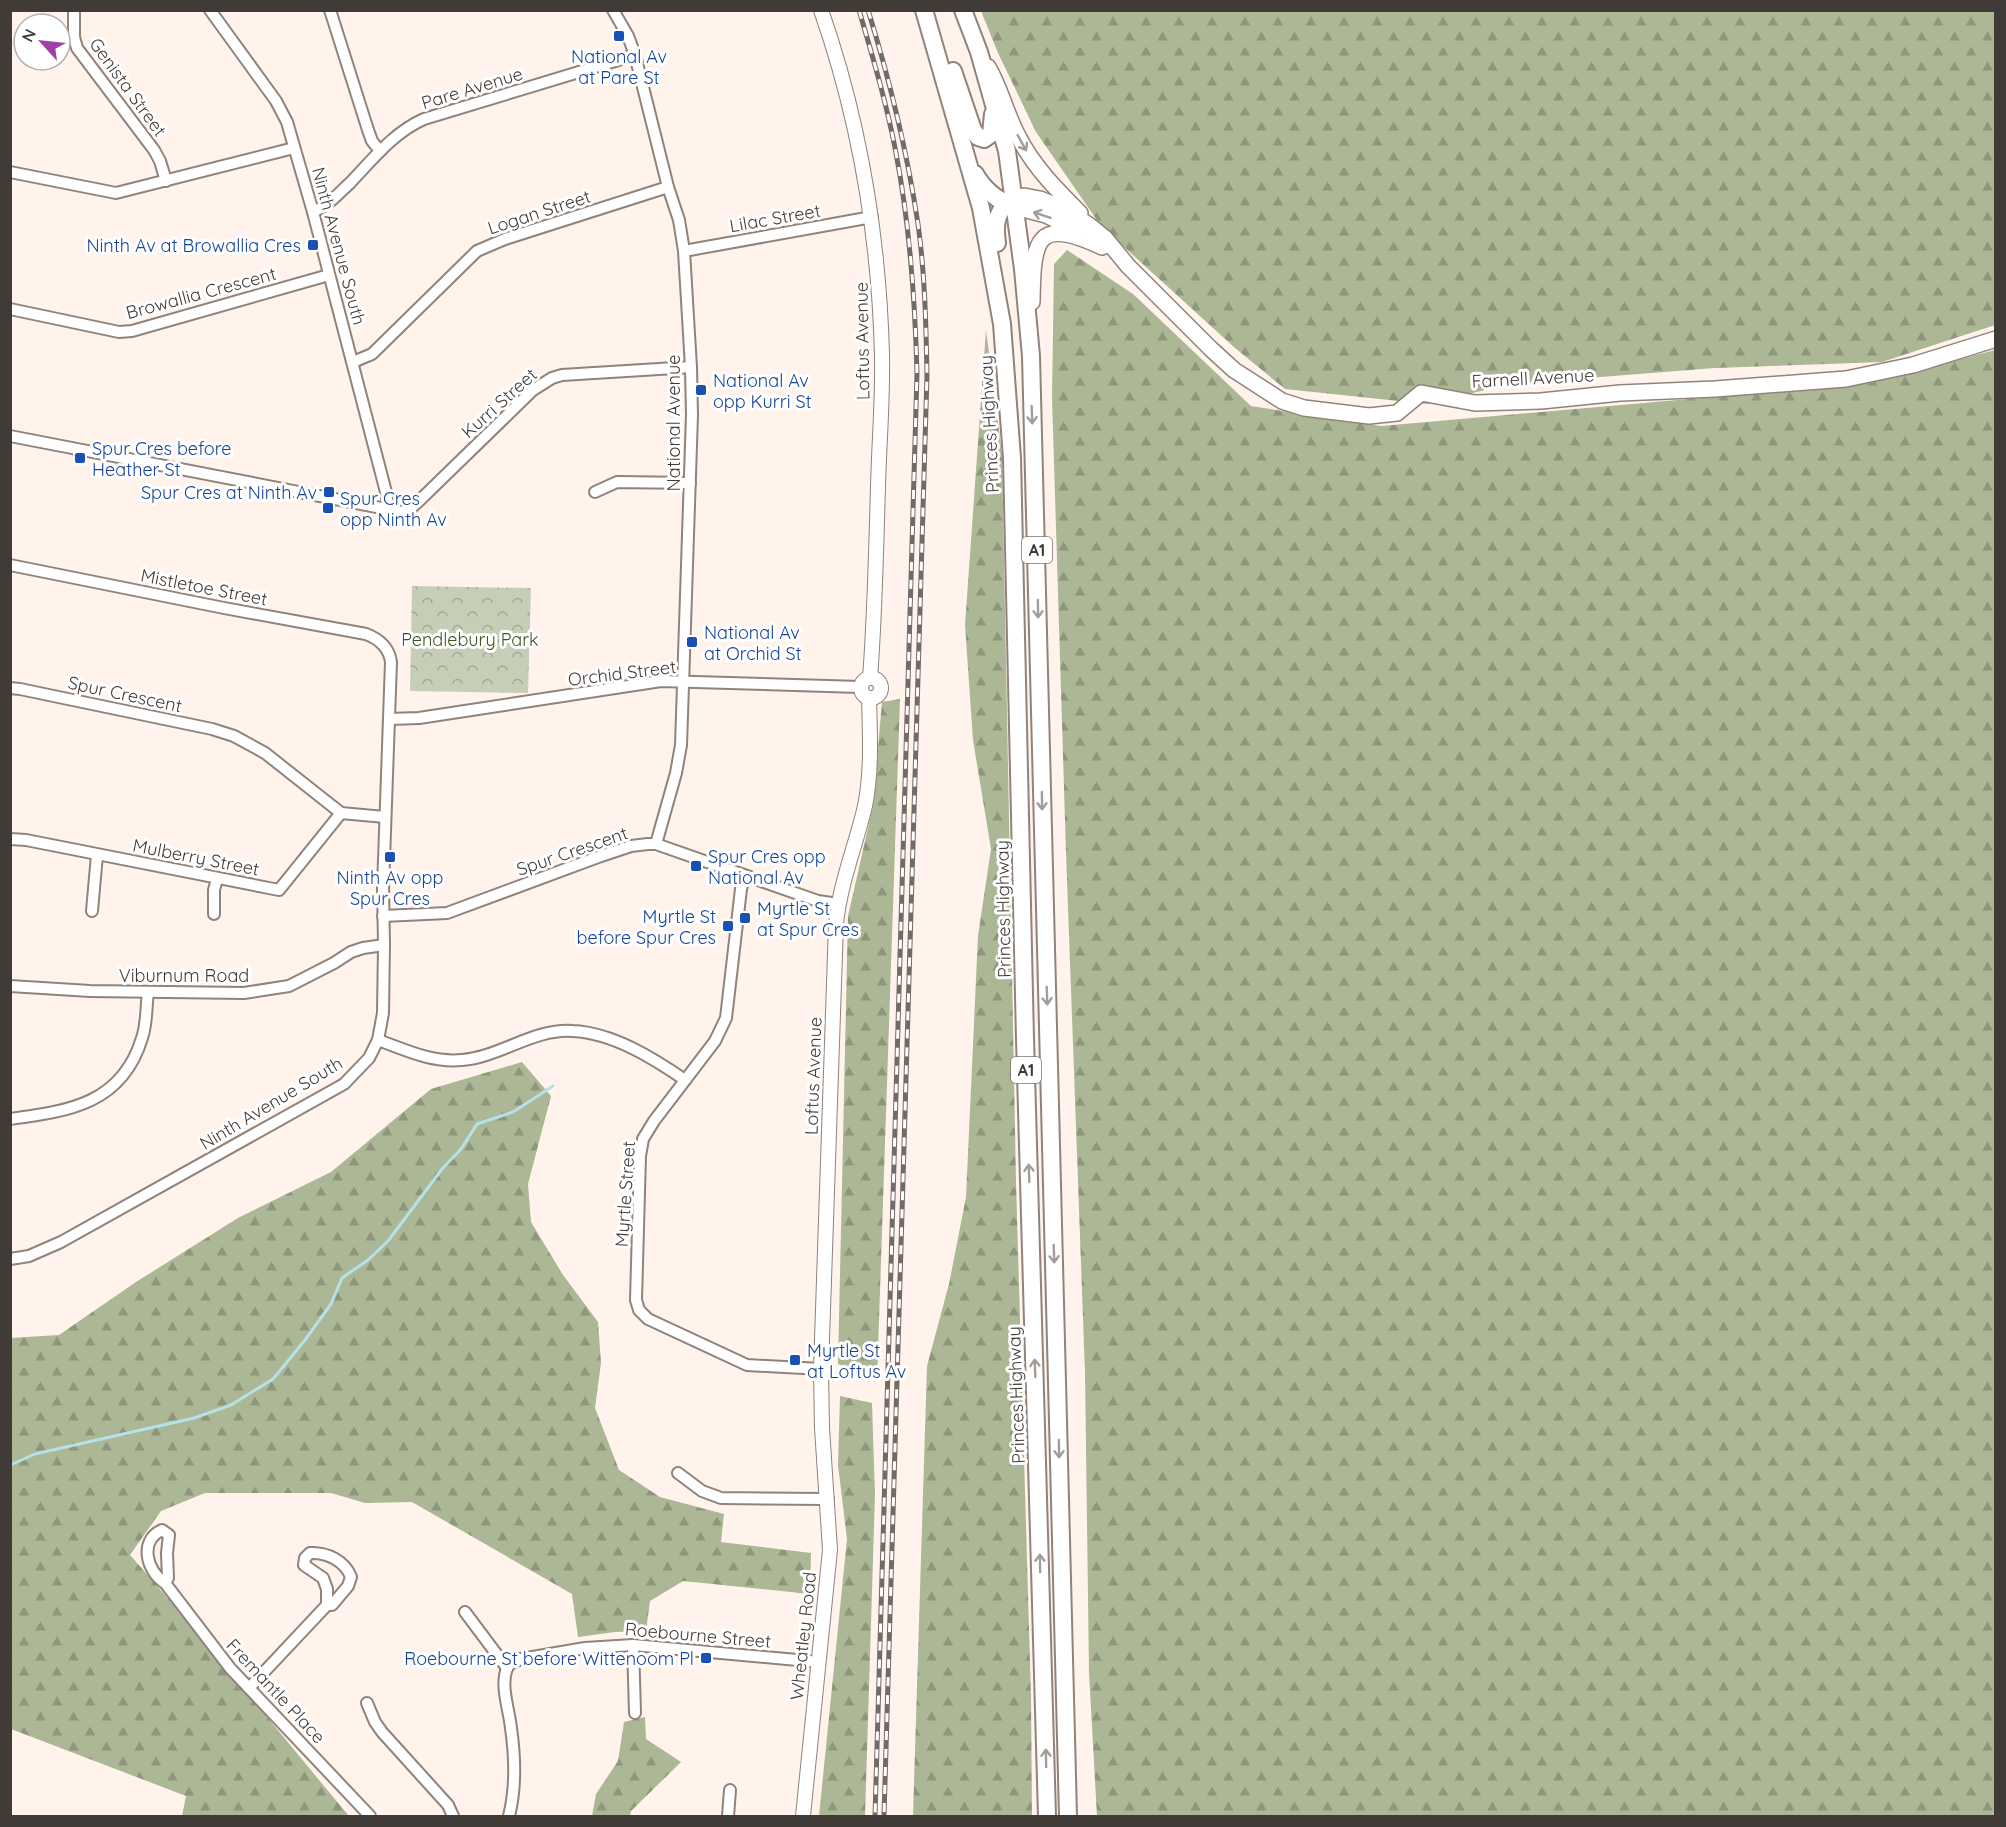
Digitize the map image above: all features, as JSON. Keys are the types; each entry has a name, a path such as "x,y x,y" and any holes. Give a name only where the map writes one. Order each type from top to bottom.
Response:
{"highway":[{"name":"A1","path":"963,10 979,52 1007,151 1012,203 1024,280 1031,356 1068,1816"},
{"path":"926,15 950,62 974,132 980,138 986,138 992,132 993,101"},
{"name":"Princes Highway","path":"926,15 981,208 1002,324 1012,458 1025,1039 1047,1816"},
{"path":"969,160 983,185 996,198 1012,203"},
{"path":"1002,324 1000,265 995,225 998,214 1012,203"}],"main road":[{"path":"979,52 995,80 1017,134 1028,154 1100,240"},
{"name":"Farnell Avenue","path":"1012,203 1062,222 1100,240 1211,349 1234,370 1262,390 1282,401 1304,408 1339,414 1369,416 1396,413 1421,393 1475,403 1519,402 1620,393 1846,379 1913,365 1995,339"},
{"path":"1031,356 1034,264 1040,243 1048,234 1060,232 1100,240"}],"street":[{"name":"Genista Street","path":"74,10 74,37 77,48 154,150 166,181"},
{"name":"Ninth Avenue South","path":"210,10 283,112 313,212 353,362 387,496 387,511"},
{"path":"330,10 368,130 372,141 380,151"},
{"name":"National Avenue","path":"614,10 635,55 668,187 679,220 684,251 691,367 690,483 681,745 678,766 656,844"},
{"name":"Loftus Avenue","path":"821,10 854,120 872,217 878,264 882,392 874,629 864,696 869,699 870,749 865,802 838,904 820,1369 824,1458"},
{"name":"Pare Avenue","path":"313,212 329,204 380,151 410,125 635,55"},
{"path":"10,172 116,193 294,148"},
{"name":"Logan Street","path":"353,362 372,354 477,251 668,187"},
{"name":"Lilac Street","path":"684,251 872,217"},
{"name":"Browallia Crescent","path":"10,309 119,332 132,331 329,275"},
{"name":"Kurri Street","path":"387,511 402,512 410,509 533,390 552,378 562,375 691,367"},
{"path":"10,436 387,511"},
{"path":"596,492 616,482 690,483"},
{"name":"Mistletoe Street","path":"10,565 366,634 374,637 387,649"},
{"name":"Ninth Avenue South","path":"10,1259 29,1256 61,1242 344,1084 369,1058 378,1040 383,1013 383,916 391,662 387,649"},
{"name":"Orchid Street","path":"389,720 419,718 661,681 865,682"},
{"name":"Spur Crescent","path":"10,688 212,729 234,736 265,753 341,813"},
{"path":"341,813 386,817"},
{"name":"Mulberry Street","path":"10,839 26,840 279,890 341,813"},
{"name":"Spur Crescent","path":"383,916 447,913 623,848 656,844 745,876 838,904"},
{"path":"92,911 97,855"},
{"name":"Myrtle Street","path":"745,876 741,889 726,1018 715,1041 643,1139 640,1156 635,1295 639,1310 648,1319 747,1365 820,1369"},
{"path":"214,914 214,890 217,879"},
{"name":"Viburnum Road","path":"10,987 90,991 244,993 289,986 351,952 384,945"},
{"path":"10,1119 63,1111 79,1106 93,1099 118,1080 138,1051 143,1035 148,992"},
{"path":"378,1040 425,1058 449,1061 483,1056 542,1034 571,1030 593,1034 619,1043 663,1065 685,1080"},
{"name":"Wheatley Road","path":"803,1816 830,1550 824,1458"},
{"path":"678,1473 702,1491 721,1498 828,1499"},
{"path":"249,1688 327,1605 332,1605 348,1586 350,1574 345,1566 332,1558 310,1553 305,1558 304,1565 323,1578 327,1589 327,1605"},
{"name":"Fremantle Place","path":"165,1582 230,1668 370,1816"},
{"path":"465,1612 507,1668 504,1680 513,1754 509,1816"},
{"path":"633,1645 635,1713"},
{"name":"Roebourne Street","path":"507,1668 511,1663 521,1659 585,1648 633,1645 819,1662"},
{"path":"367,1703 382,1732 448,1805 453,1816"},
{"path":"728,1816 730,1790"}],"green space":[{"path":"981,11 1995,11 1995,325 1882,362 1715,368 1510,384 1427,404 1285,389 1235,348 1101,226 1036,132 998,53"},
{"path":"1067,250 1133,294 1251,406 1381,426 1870,383 1995,350 1995,1816 1097,1816 1089,1673 1085,1373 1052,398 1054,264"},
{"path":"986,330 1002,454 1016,1182 1031,1697 1032,1816 913,1816 927,1366 949,1284 966,1197 978,936 991,849 973,740 965,625"},
{"name":"Pendlebury Park","path":"412,586 531,588 528,693 410,691"},
{"path":"900,699 877,1380 838,1364 848,916 873,806 882,702"},
{"path":"522,1062 551,1096 528,1184 531,1222 563,1275 598,1322 601,1363 595,1408 619,1470 660,1497 724,1514 721,1542 811,1553 810,1594 683,1581 650,1601 646,1631 578,1637 572,1594 412,1502 365,1503 331,1493 205,1493 161,1511 130,1555 349,1816 182,1816 186,1796 11,1729 10,1338 59,1335 136,1282 238,1218 331,1172 431,1089"},
{"path":"840,1396 872,1403 875,1495 865,1816 819,1816 847,1539 838,1465"},
{"path":"645,1717 646,1739 681,1762 631,1811 630,1816 592,1816 596,1794 618,1761 624,1722"}],"waterway":[{"path":"10,1465 35,1454 194,1418 231,1405 273,1379 331,1304 342,1278 368,1260 388,1241 442,1169 461,1149 477,1124 513,1112 553,1086"}],"railway":[{"path":"859,10 884,99 901,180 911,263 917,373 875,1816"},
{"path":"868,10 897,116 918,224 924,281 927,375 884,1816"}],"place":[{"name":"National Av at Pare St","path":"619,36"},
{"name":"Ninth Av at Browallia Cres","path":"313,245"},
{"name":"National Av opp Kurri St","path":"701,390"},
{"name":"Spur Cres before Heather St","path":"80,458"},
{"name":"Spur Cres at Ninth Av","path":"329,492"},
{"name":"Spur Cres opp Ninth Av","path":"328,508"},
{"name":"National Av at Orchid St","path":"692,642"},
{"name":"Ninth Av opp Spur Cres","path":"390,857"},
{"name":"Spur Cres opp National Av","path":"696,866"},
{"name":"Myrtle St at Spur Cres","path":"745,918"},
{"name":"Myrtle St before Spur Cres","path":"728,926"},
{"name":"Myrtle St at Loftus Av","path":"795,1360"},
{"name":"Roebourne St before Wittenoom Pl","path":"706,1658"}]}
